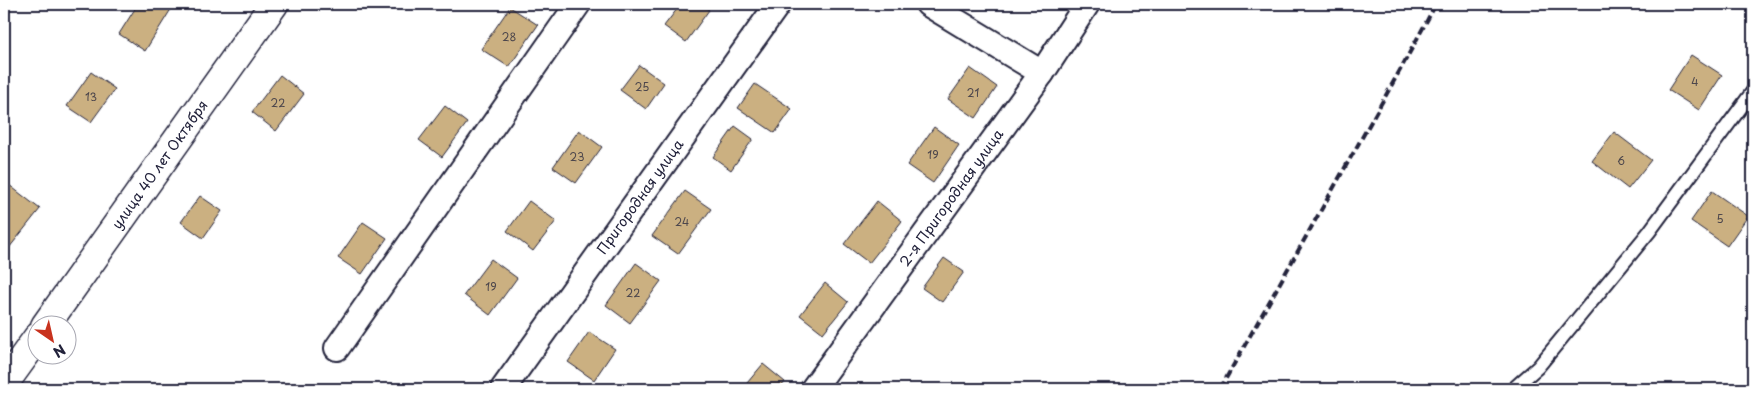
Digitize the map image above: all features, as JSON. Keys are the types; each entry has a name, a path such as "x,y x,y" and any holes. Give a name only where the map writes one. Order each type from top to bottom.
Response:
{"main road":[{"name":"улица 40 лет Октября","path":"52,316 274,4"},
{"path":"4,384 28,350"}],"street":[{"path":"338,348 578,4"},
{"name":"Пригородная улица","path":"503,389 778,4"},
{"path":"928,4 1042,73"},
{"name":"2-я Пригородная улица","path":"813,389 1042,73 1087,4"}],"lane":[{"path":"1513,389 1538,367 1649,232 1753,91"}],"building":[{"path":"138,4 169,4 173,6 145,51 119,34"},
{"path":"681,4 700,4 709,10 686,42 664,26"},
{"path":"510,7 538,25 509,67 481,49"},
{"path":"1691,55 1722,75 1699,110 1668,90"},
{"path":"639,65 664,83 646,109 620,90"},
{"path":"970,68 997,87 976,118 948,99"},
{"path":"91,72 115,89 91,122 67,106"},
{"path":"280,75 304,94 276,131 252,112"},
{"path":"755,84 792,109 775,133 738,108"},
{"path":"445,106 467,123 442,157 419,140"},
{"path":"735,126 753,139 731,170 713,157"},
{"path":"934,127 959,145 933,183 907,165"},
{"path":"579,130 602,147 576,183 553,167"},
{"path":"1614,132 1651,160 1628,189 1592,161"},
{"path":"4,181 40,209 9,248 4,244"},
{"path":"685,191 711,209 678,254 652,236"},
{"path":"1712,191 1748,216 1727,246 1691,221"},
{"path":"200,196 222,211 203,238 181,222"},
{"path":"529,201 556,221 533,251 507,231"},
{"path":"877,201 902,221 869,263 844,244"},
{"path":"363,222 387,238 362,274 338,258"},
{"path":"944,258 964,272 942,302 922,288"},
{"path":"491,259 517,278 490,315 464,295"},
{"path":"636,263 661,281 630,323 606,305"},
{"path":"825,283 848,302 823,333 800,315"},
{"path":"589,332 615,349 594,380 568,362"},
{"path":"763,364 785,382 779,389 742,389"}],"railway":[{"path":"1220,389 1436,4"}]}
